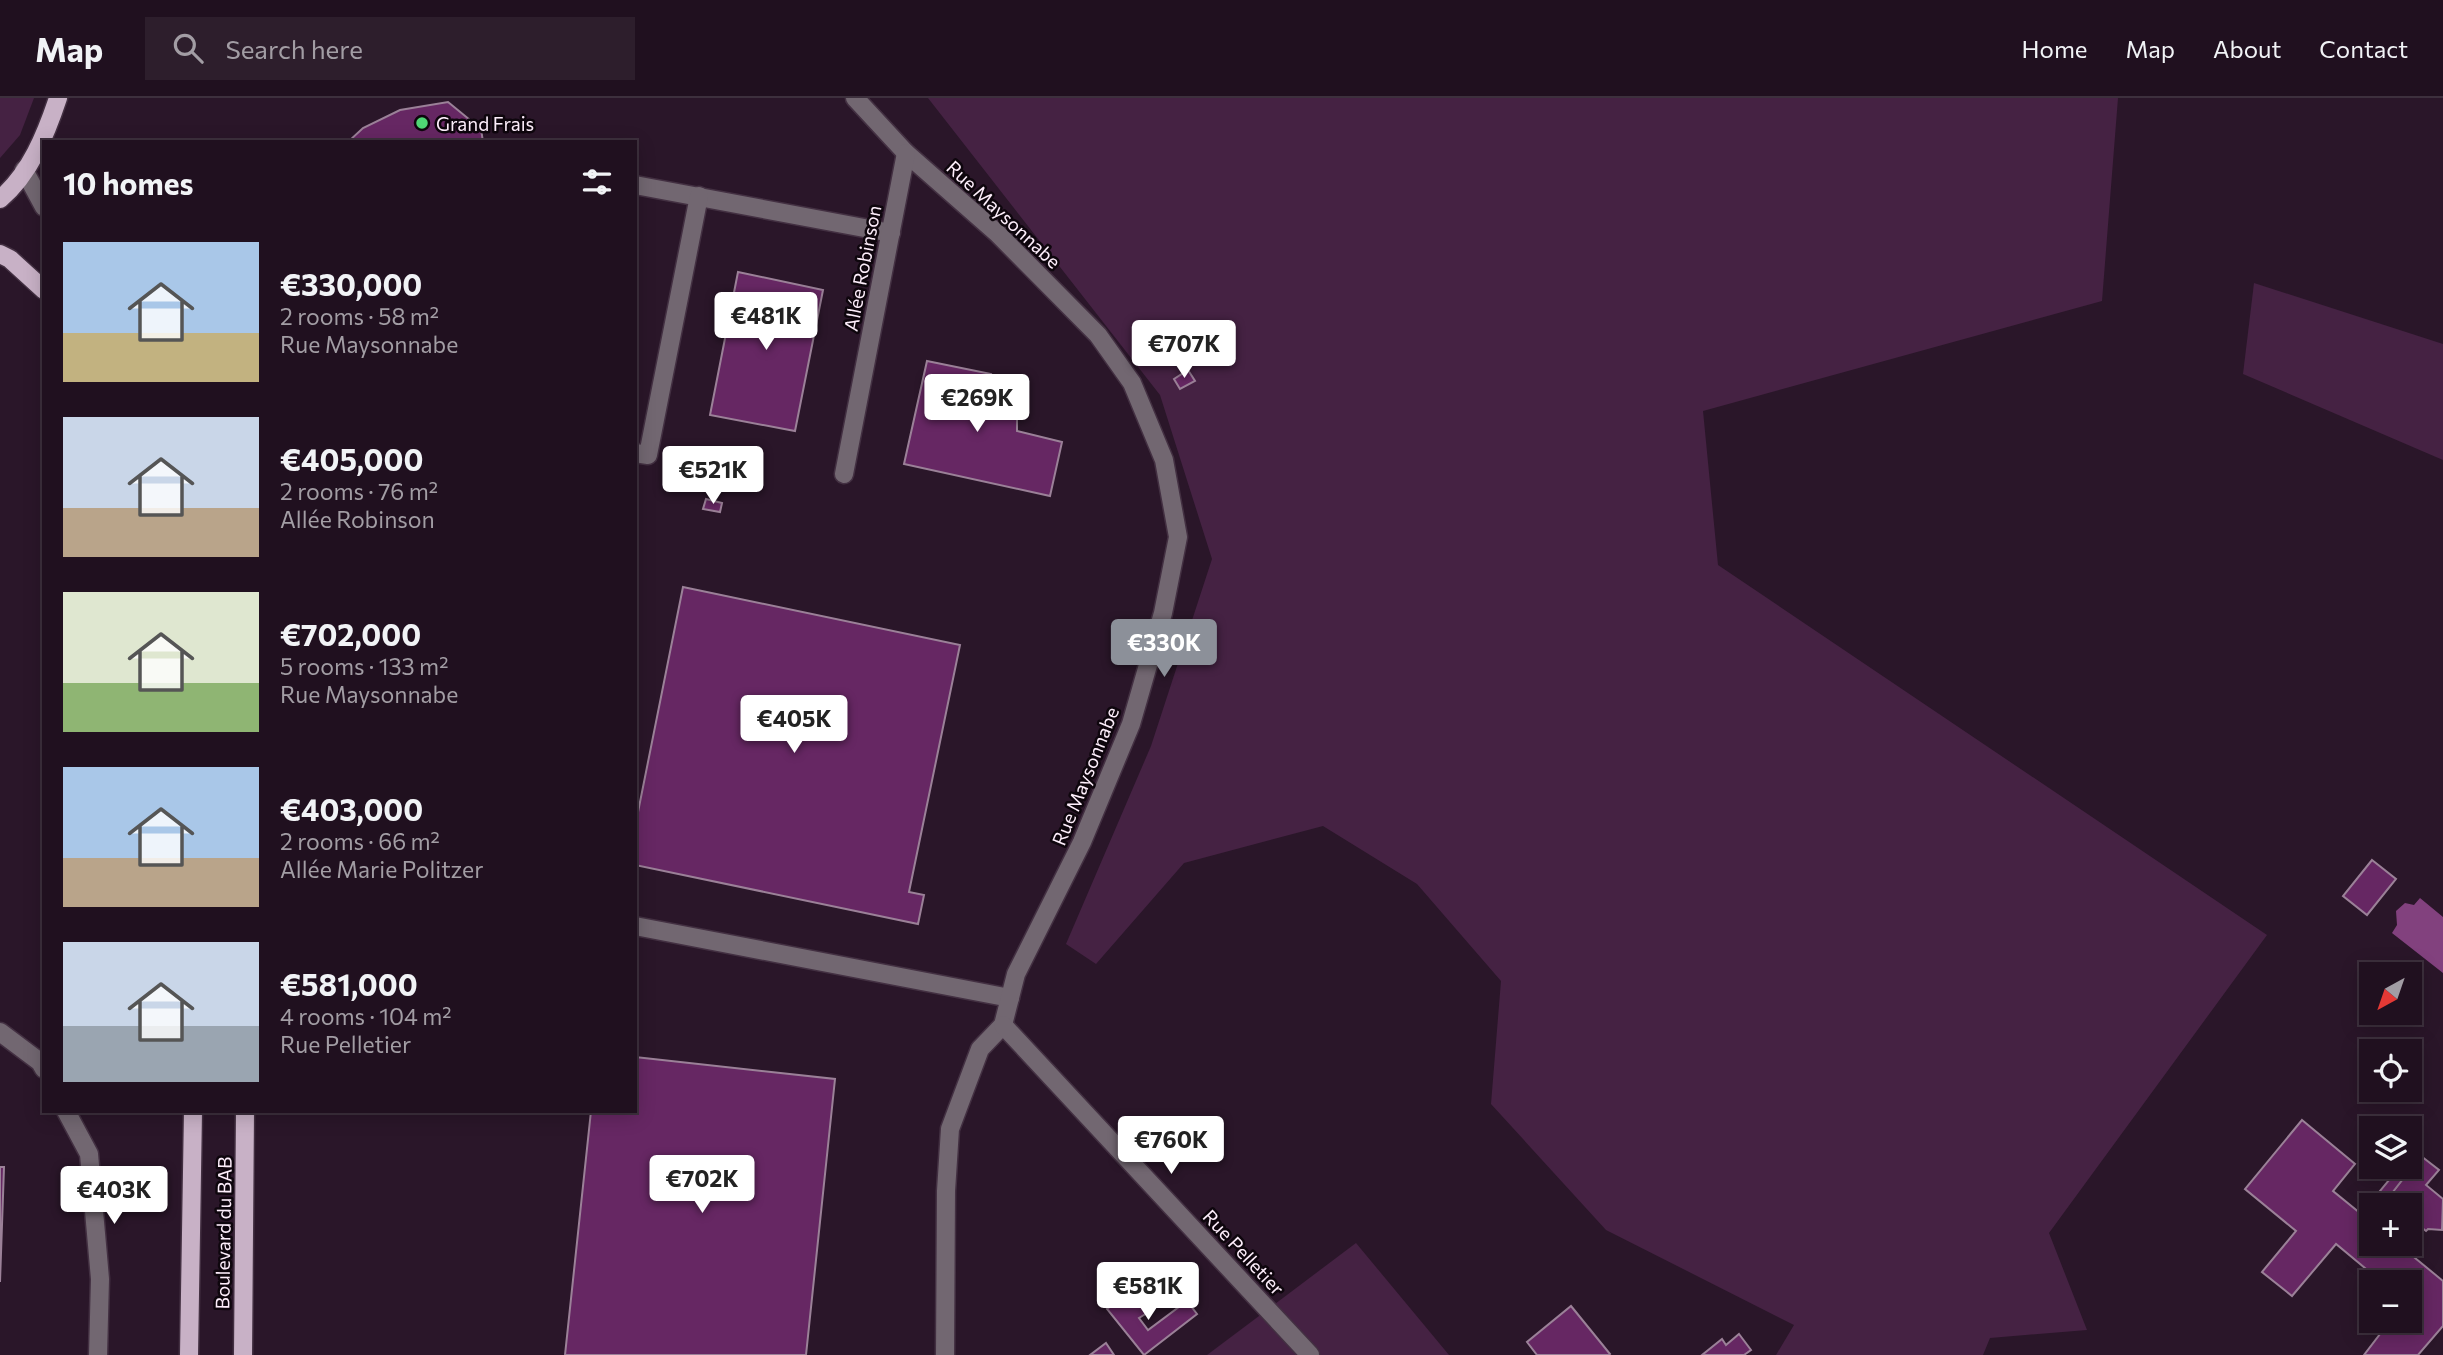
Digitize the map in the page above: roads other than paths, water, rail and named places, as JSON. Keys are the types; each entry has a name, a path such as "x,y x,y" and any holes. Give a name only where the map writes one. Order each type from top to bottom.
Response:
{"main road":[{"path":"45,140 58,98"},
{"path":"0,199 42,145"},
{"path":"0,254 10,259 42,288"},
{"name":"Boulevard du BAB","path":"189,1355 193,1113"},
{"name":"Boulevard du BAB","path":"243,1355 245,1113"}],"street":[{"name":"Rue Maysonnabe","path":"855,98 906,153 997,233 1098,335 1132,383 1164,460 1178,537 1163,613 1131,723 1082,842 1016,974 1003,1025 980,1049 950,1129 946,1191 945,1355"},
{"name":"Allée Robinson","path":"844,474 906,153"},
{"path":"24,170 42,203"},
{"path":"637,186 891,233"},
{"path":"637,453 648,455 699,196"},
{"path":"637,926 1010,998"},
{"name":"Rue Pelletier","path":"1003,1025 1310,1355"},
{"path":"0,1031 42,1066"},
{"path":"67,1113 89,1154 100,1279 98,1355"}],"place":[{"name":"Grand Frais","path":"422,123"}]}
